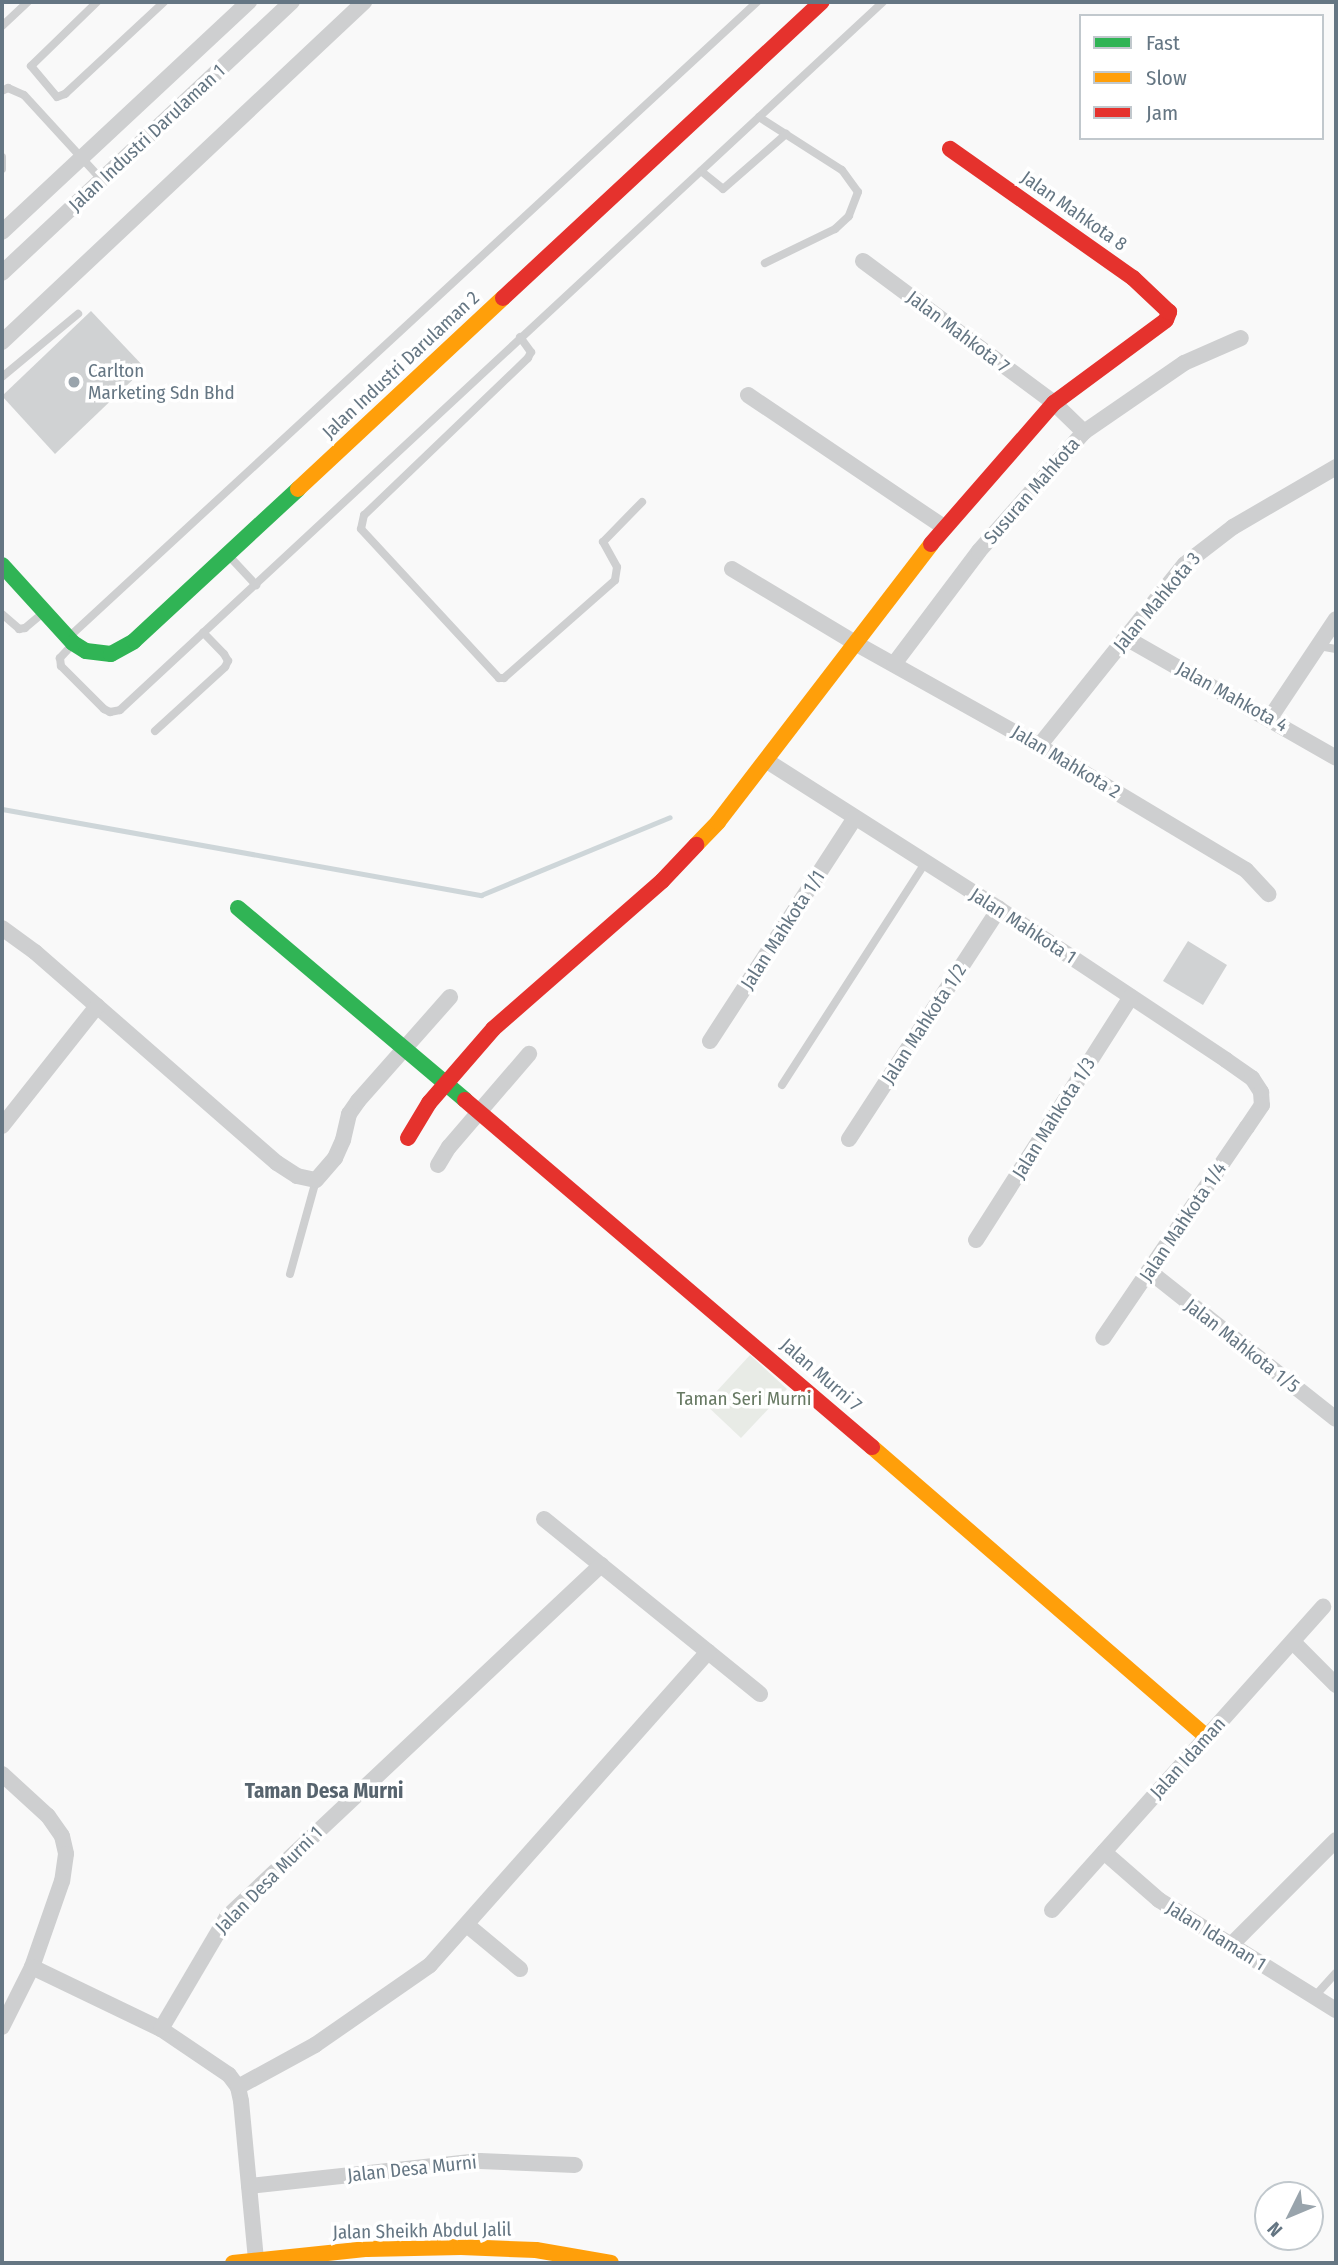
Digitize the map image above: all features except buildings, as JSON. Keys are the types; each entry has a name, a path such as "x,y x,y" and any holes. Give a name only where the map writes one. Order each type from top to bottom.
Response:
{"street":[{"name":"Jalan Industri Darulaman 1","path":"2,232 249,2"},
{"name":"Jalan Industri Darulaman 1","path":"2,273 292,2"},
{"path":"2,342 364,2"},
{"name":"Jalan Industri Darulaman 2","path":"2,565 70,641 86,651 111,654 134,641 822,2"},
{"name":"Jalan Mahkota 8","path":"950,149 1133,278 1169,312 1166,320 1054,403"},
{"name":"Jalan Mahkota 7","path":"863,261 1054,403 1084,432"},
{"name":"Susuran Mahkota","path":"894,664 979,551 1084,432 1184,363 1241,338"},
{"path":"748,395 944,527"},
{"path":"408,1138 444,1084 493,1029 662,881 718,822 944,527 1054,403"},
{"name":"Jalan Mahkota 3","path":"1039,746 1185,564 1210,542 1336,467"},
{"name":"Jalan Mahkota 2","path":"732,569 855,643 1039,746 1246,870 1268,894"},
{"path":"1270,718 1316,645 1336,619"},
{"name":"Jalan Mahkota 4","path":"1126,638 1336,758"},
{"name":"Jalan Mahkota 1","path":"767,761 999,909 1252,1078 1261,1092 1262,1105"},
{"name":"Jalan Mahkota 1/1","path":"710,1041 856,818"},
{"name":"Jalan Murni 7","path":"238,908 810,1393 1207,1737"},
{"name":"Jalan Mahkota 1/2","path":"849,1139 999,909"},
{"path":"2,928 97,1006 277,1163 297,1175 316,1180 335,1158 344,1140 349,1114 358,1101 450,997"},
{"name":"Jalan Mahkota 1/3","path":"976,1240 1131,997"},
{"path":"2,1126 97,1006"},
{"path":"438,1165 477,1112 529,1054"},
{"name":"Jalan Mahkota 1/4","path":"1103,1338 1262,1105"},
{"name":"Jalan Mahkota 1/5","path":"1149,1271 1336,1419"},
{"path":"544,1519 760,1694"},
{"name":"Jalan Desa Murni 1","path":"161,2029 215,1933 235,1909 601,1565"},
{"name":"Jalan Idaman","path":"1052,1910 1323,1607"},
{"path":"1293,1642 1336,1685"},
{"path":"238,2087 316,2045 397,1991 430,1965 708,1652"},
{"path":"2,1774 48,1816 62,1836 66,1854 62,1881 32,1967 2,2027"},
{"path":"1231,1945 1336,1840"},
{"name":"Jalan Idaman 1","path":"1104,1852 1159,1900 1336,2010"},
{"path":"467,1925 520,1969"},
{"path":"32,1967 161,2029 218,2065 238,2087 256,2260"},
{"name":"Jalan Desa Murni","path":"248,2186 480,2161 575,2165"},
{"name":"Jalan Sheikh Abdul Jalil","path":"233,2263 407,2248 461,2247 611,2263"}],"lane":[{"path":"2,26 28,2"},
{"path":"97,2 33,60 33,71 57,97 65,94 164,2"},
{"path":"757,2 70,641 60,658 61,666 104,709 114,712 256,584 883,2"},
{"path":"2,91 8,88 24,95 102,180"},
{"path":"759,117 842,170 852,180 858,192 857,202 835,229 765,263"},
{"path":"701,171 723,189 786,134"},
{"path":"2,157 2,169"},
{"path":"2,377 78,314"},
{"path":"520,337 531,352 528,358 364,515 361,529 499,678 504,678 615,579 617,567 603,542 642,502"},
{"path":"228,555 256,584"},
{"path":"2,614 19,629 25,628 44,612"},
{"path":"155,731 225,667 228,661 203,632"},
{"path":"1316,645 1336,649"},
{"path":"782,1085 925,863"},
{"path":"290,1274 316,1180"},
{"path":"1314,1996 1336,1973"}],"green space":[{"name":"Taman Seri Murni","path":"750,1355 787,1389 741,1438 705,1404"}],"waterway":[{"path":"2,809 481,895 670,817"}],"traffic: fast":[{"path":"2,565 73,643 86,651 111,654 134,641 298,489"},
{"path":"238,908 465,1100"}],"traffic: slow":[{"path":"298,489 503,298"},
{"path":"696,845 718,822 931,544"},
{"path":"872,1447 1207,1737"},
{"path":"233,2263 367,2249 461,2247 536,2250 611,2263"}],"traffic: jam":[{"path":"503,298 822,2"},
{"path":"931,544 1054,403 1166,320 1169,312 1133,278 950,149"},
{"path":"408,1138 429,1103 493,1029 662,881 696,845"},
{"path":"465,1100 872,1447"}],"place":[{"name":"Carlton Marketing Sdn Bhd","path":"74,382"}],"district":[{"name":"Taman Desa Murni","path":"324,1791"}]}
